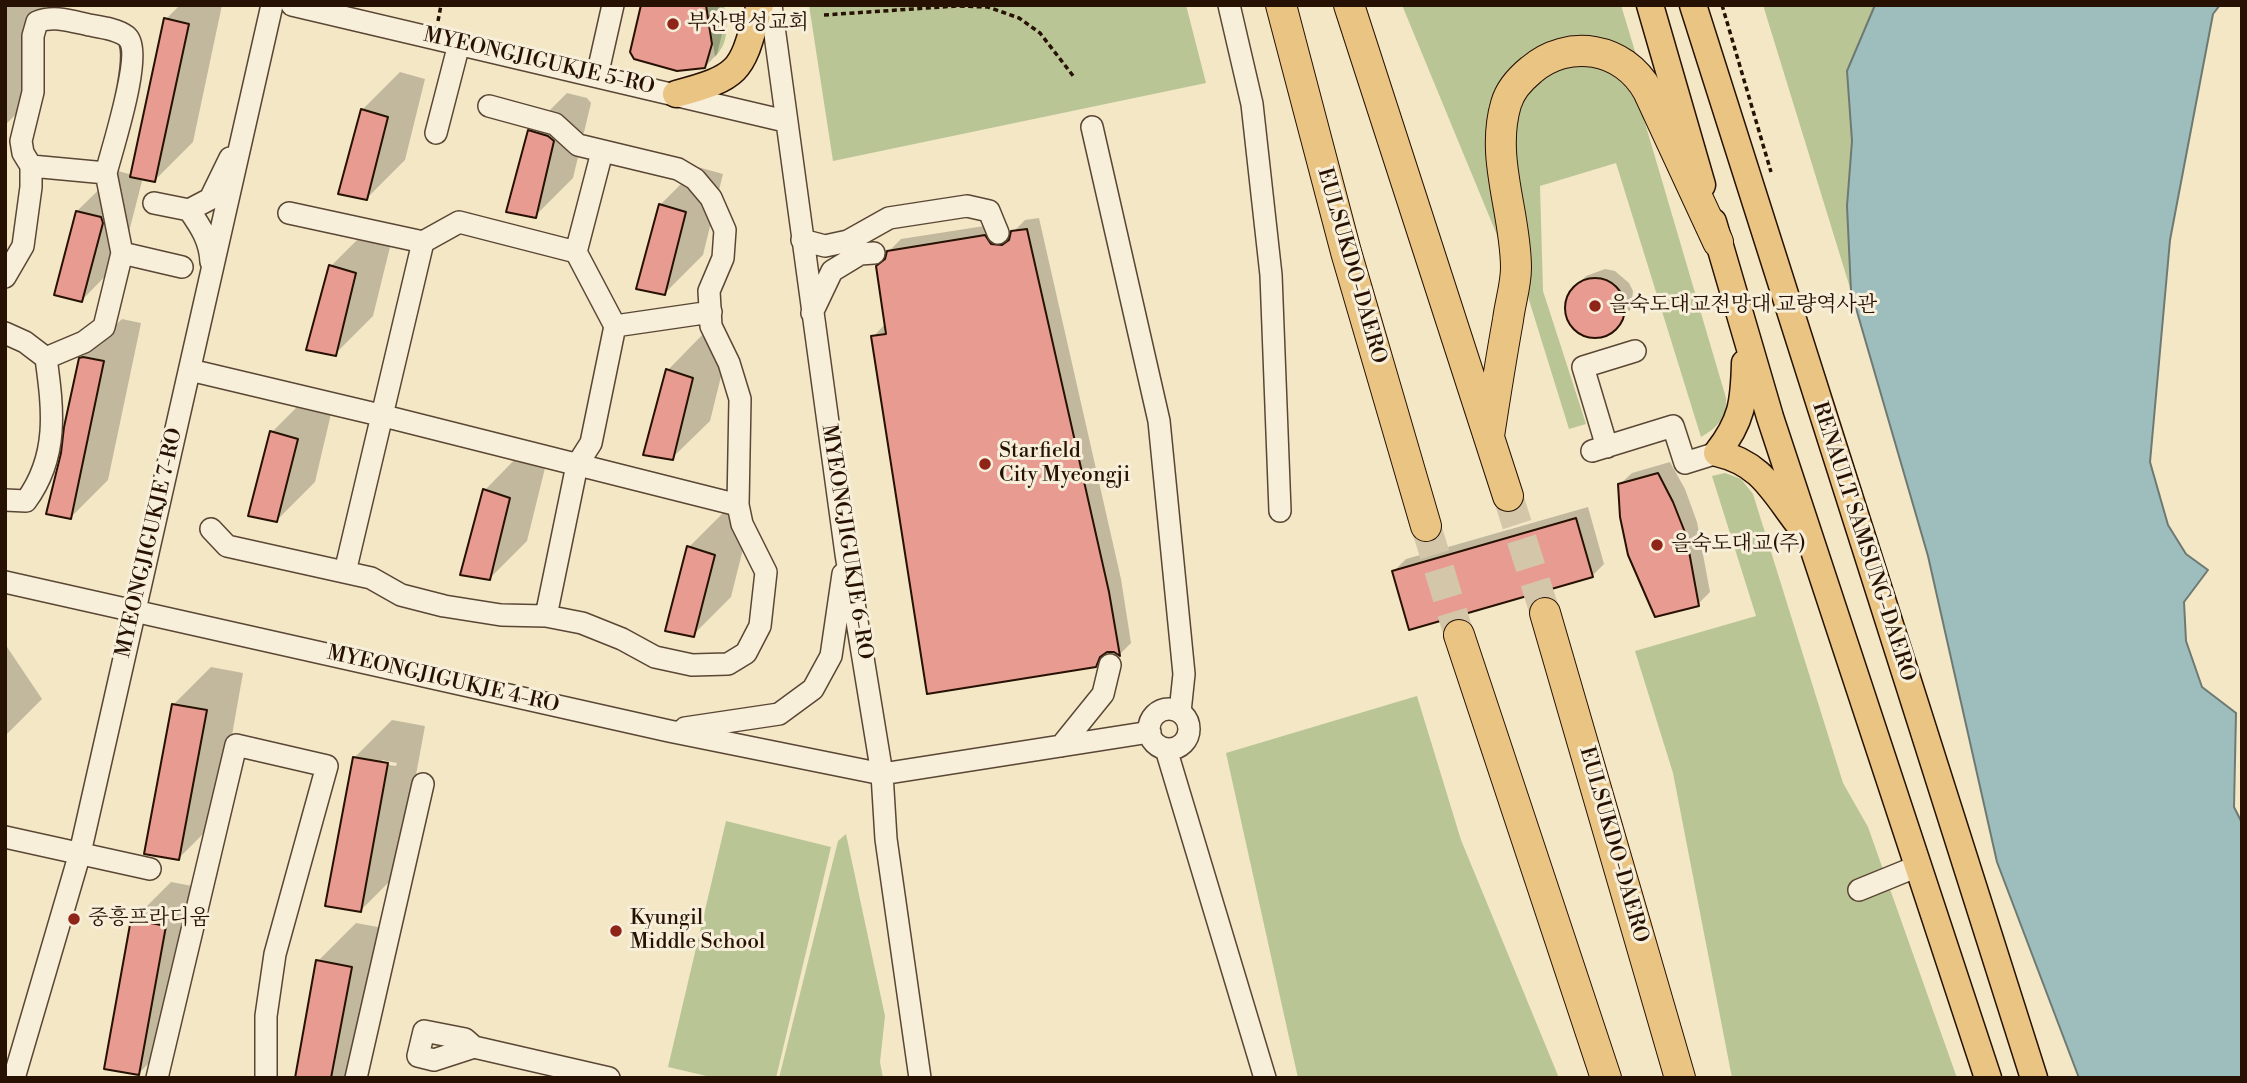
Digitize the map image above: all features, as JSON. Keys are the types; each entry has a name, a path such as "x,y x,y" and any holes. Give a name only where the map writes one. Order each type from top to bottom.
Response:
{"highway":[{"name":"EULSUKDO-DAERO","path":"1281,5 1346,252 1426,526"},
{"path":"1349,5 1508,496"},
{"path":"1489,436 1516,268 1502,155 1501,125 1507,100 1514,88 1539,63 1562,52 1588,50 1611,56 1633,71 1648,91 1718,242"},
{"name":"EULSUKDO-DAERO","path":"1545,613 1681,1078"},
{"path":"1459,635 1606,1078"}],"main road":[{"path":"676,94 717,82 734,71 744,57 760,5"},
{"path":"1650,5 1746,337 1988,1078"},
{"name":"RENAULT SAMSUNG-DAERO","path":"1693,5 2034,1078"},
{"path":"1746,337 1742,408 1736,427 1717,453 1741,460 1763,476 1811,542"}],"street":[{"name":"MYEONGJIGUKJE 7-RO","path":"14,1078 80,853 272,5"},
{"name":"MYEONGJIGUKJE 5-RO","path":"292,5 785,121"},
{"path":"597,76 612,5"},
{"name":"MYEONGJIGUKJE 6-RO","path":"771,5 846,554 882,774 886,839 920,1078"},
{"path":"1229,5 1252,104 1271,275 1280,511"},
{"path":"5,277 23,246 31,187 31,166 23,153 21,141 33,92 33,36 37,22 50,17 102,27 126,36 133,47 132,74 106,173 122,253 104,327 85,342 46,358"},
{"path":"436,133 459,44"},
{"path":"211,529 227,546 371,578 401,595 444,606 501,615 546,616 582,623 622,639 655,657 692,665 728,664 746,653 760,625 766,572 742,524 738,505 740,400 729,363 712,326 709,291 723,258 725,230 711,198 695,179 678,169 578,145 555,124 489,106"},
{"path":"154,203 189,210 210,199 245,127"},
{"path":"1092,127 1159,421 1184,674 1180,712"},
{"path":"546,616 577,465 591,443 615,326 576,252 602,152"},
{"path":"31,166 106,173"},
{"path":"802,240 825,246 848,242 889,218 967,206 989,211 998,233"},
{"path":"189,210 204,232 211,250 212,275"},
{"path":"289,213 424,242 459,222 576,252"},
{"path":"345,572 424,242"},
{"path":"122,253 182,267"},
{"path":"812,313 832,271 860,254 874,253"},
{"path":"615,326 711,312"},
{"path":"5,334 25,342 46,358 53,408 48,453 36,486 26,500 5,500"},
{"path":"1635,351 1583,367 1600,449 1673,426 1685,463 1717,453"},
{"path":"190,370 738,505"},
{"path":"669,731 779,714 813,690 831,656 846,554"},
{"name":"MYEONGJIGUKJE 4-RO","path":"5,582 669,731 882,774"},
{"path":"1061,746 1103,694 1110,665"},
{"path":"1166,709 1180,712 1188,721 1187,740 1177,748 1166,749 1153,742 1150,732 1150,722 1160,711 1166,709"},
{"path":"882,774 1150,732"},
{"path":"157,1078 236,745 327,766 275,954 265,1016 266,1078"},
{"path":"1166,749 1265,1078"},
{"path":"356,1078 423,784"},
{"path":"5,837 150,869"},
{"path":"1859,890 1918,866"},
{"path":"474,1047 610,1078"}],"path":[{"path":"436,29 442,5"},
{"path":"824,15 957,6 1000,8 1040,33 1073,77"}],"green space":[{"path":"707,5 724,5 725,39 715,57"},
{"path":"809,5 1186,5 1206,83 833,161"},
{"path":"1402,5 1621,5 1640,68 1626,57 1519,71 1499,240"},
{"path":"1763,5 1875,5 1847,71 1852,141 1847,206 1851,291"},
{"path":"1586,58 1633,83 1726,398 1725,411 1720,422 1701,437 1616,163 1540,186 1543,291 1586,424 1569,429 1529,300 1519,244 1508,142 1528,82"},
{"path":"1725,473 1741,479 1753,494 1843,783 1868,827 1957,1078 1732,1078 1673,773 1635,651 1756,616 1712,476"},
{"path":"1417,696 1461,840 1559,1078 1298,1078 1226,753"},
{"path":"726,821 831,847 776,1078 715,1078 668,1067"},
{"path":"846,834 885,1016 880,1062 883,1078 779,1078 838,841"}],"water":[{"path":"1875,5 2220,5 2213,14 2170,240 2150,462 2168,525 2186,554 2208,570 2184,602 2186,641 2202,687 2236,713 2234,807 2242,823 2242,1078 2079,1078 1997,862 1928,556 1851,291 1847,206 1852,141 1847,71"}],"building":[{"name":"부산명성교회","path":"641,5 706,5 712,44 705,68 677,71 634,59 630,52"},
{"path":"164,18 189,24 155,182 130,177"},
{"path":"361,109 388,117 367,200 338,194"},
{"path":"528,130 548,136 554,141 536,218 506,212"},
{"path":"659,204 686,212 665,295 636,289"},
{"path":"76,211 101,217 103,223 82,302 54,295"},
{"name":"Starfield City Myeongji","path":"1027,229 1109,592 1120,656 1107,652 1100,657 1096,667 927,694 871,336 886,334 876,266 885,259 887,251 985,235 991,244 1002,245 1009,240 1011,231"},
{"path":"329,265 356,273 336,356 306,350"},
{"name":"을숙도대교전망대 교량역사관","path":"1589,278 1601,278 1620,291 1625,308 1623,320 1612,333 1601,338 1589,338 1570,325 1565,314 1565,302 1578,283"},
{"path":"79,358 104,361 71,519 46,514"},
{"path":"666,369 693,378 673,460 643,455"},
{"path":"270,431 298,439 277,522 248,516"},
{"name":"을숙도대교(주)","path":"1658,473 1686,535 1699,606 1655,617 1628,555 1620,517 1618,484"},
{"path":"483,489 510,498 490,580 460,575"},
{"path":"1576,518 1593,577 1409,630 1392,571"},
{"path":"687,546 715,555 694,637 665,631"},
{"path":"172,704 207,710 179,860 144,854"},
{"path":"353,757 388,763 361,912 325,906"},
{"path":"131,919 166,926 139,1075 104,1069"},
{"path":"316,960 352,967 331,1078 295,1078"}],"tunnel":[{"path":"1508,496 1545,613"},
{"path":"1426,526 1459,635"}],"place":[{"name":"부산명성교회","path":"673,24"},
{"name":"을숙도대교전망대 교량역사관","path":"1595,306"},
{"name":"Starfield City Myeongji","path":"985,464"},
{"name":"을숙도대교(주)","path":"1657,545"},
{"name":"중흥프라디움","path":"74,919"},
{"name":"Kyungil Middle School","path":"616,931"}]}
